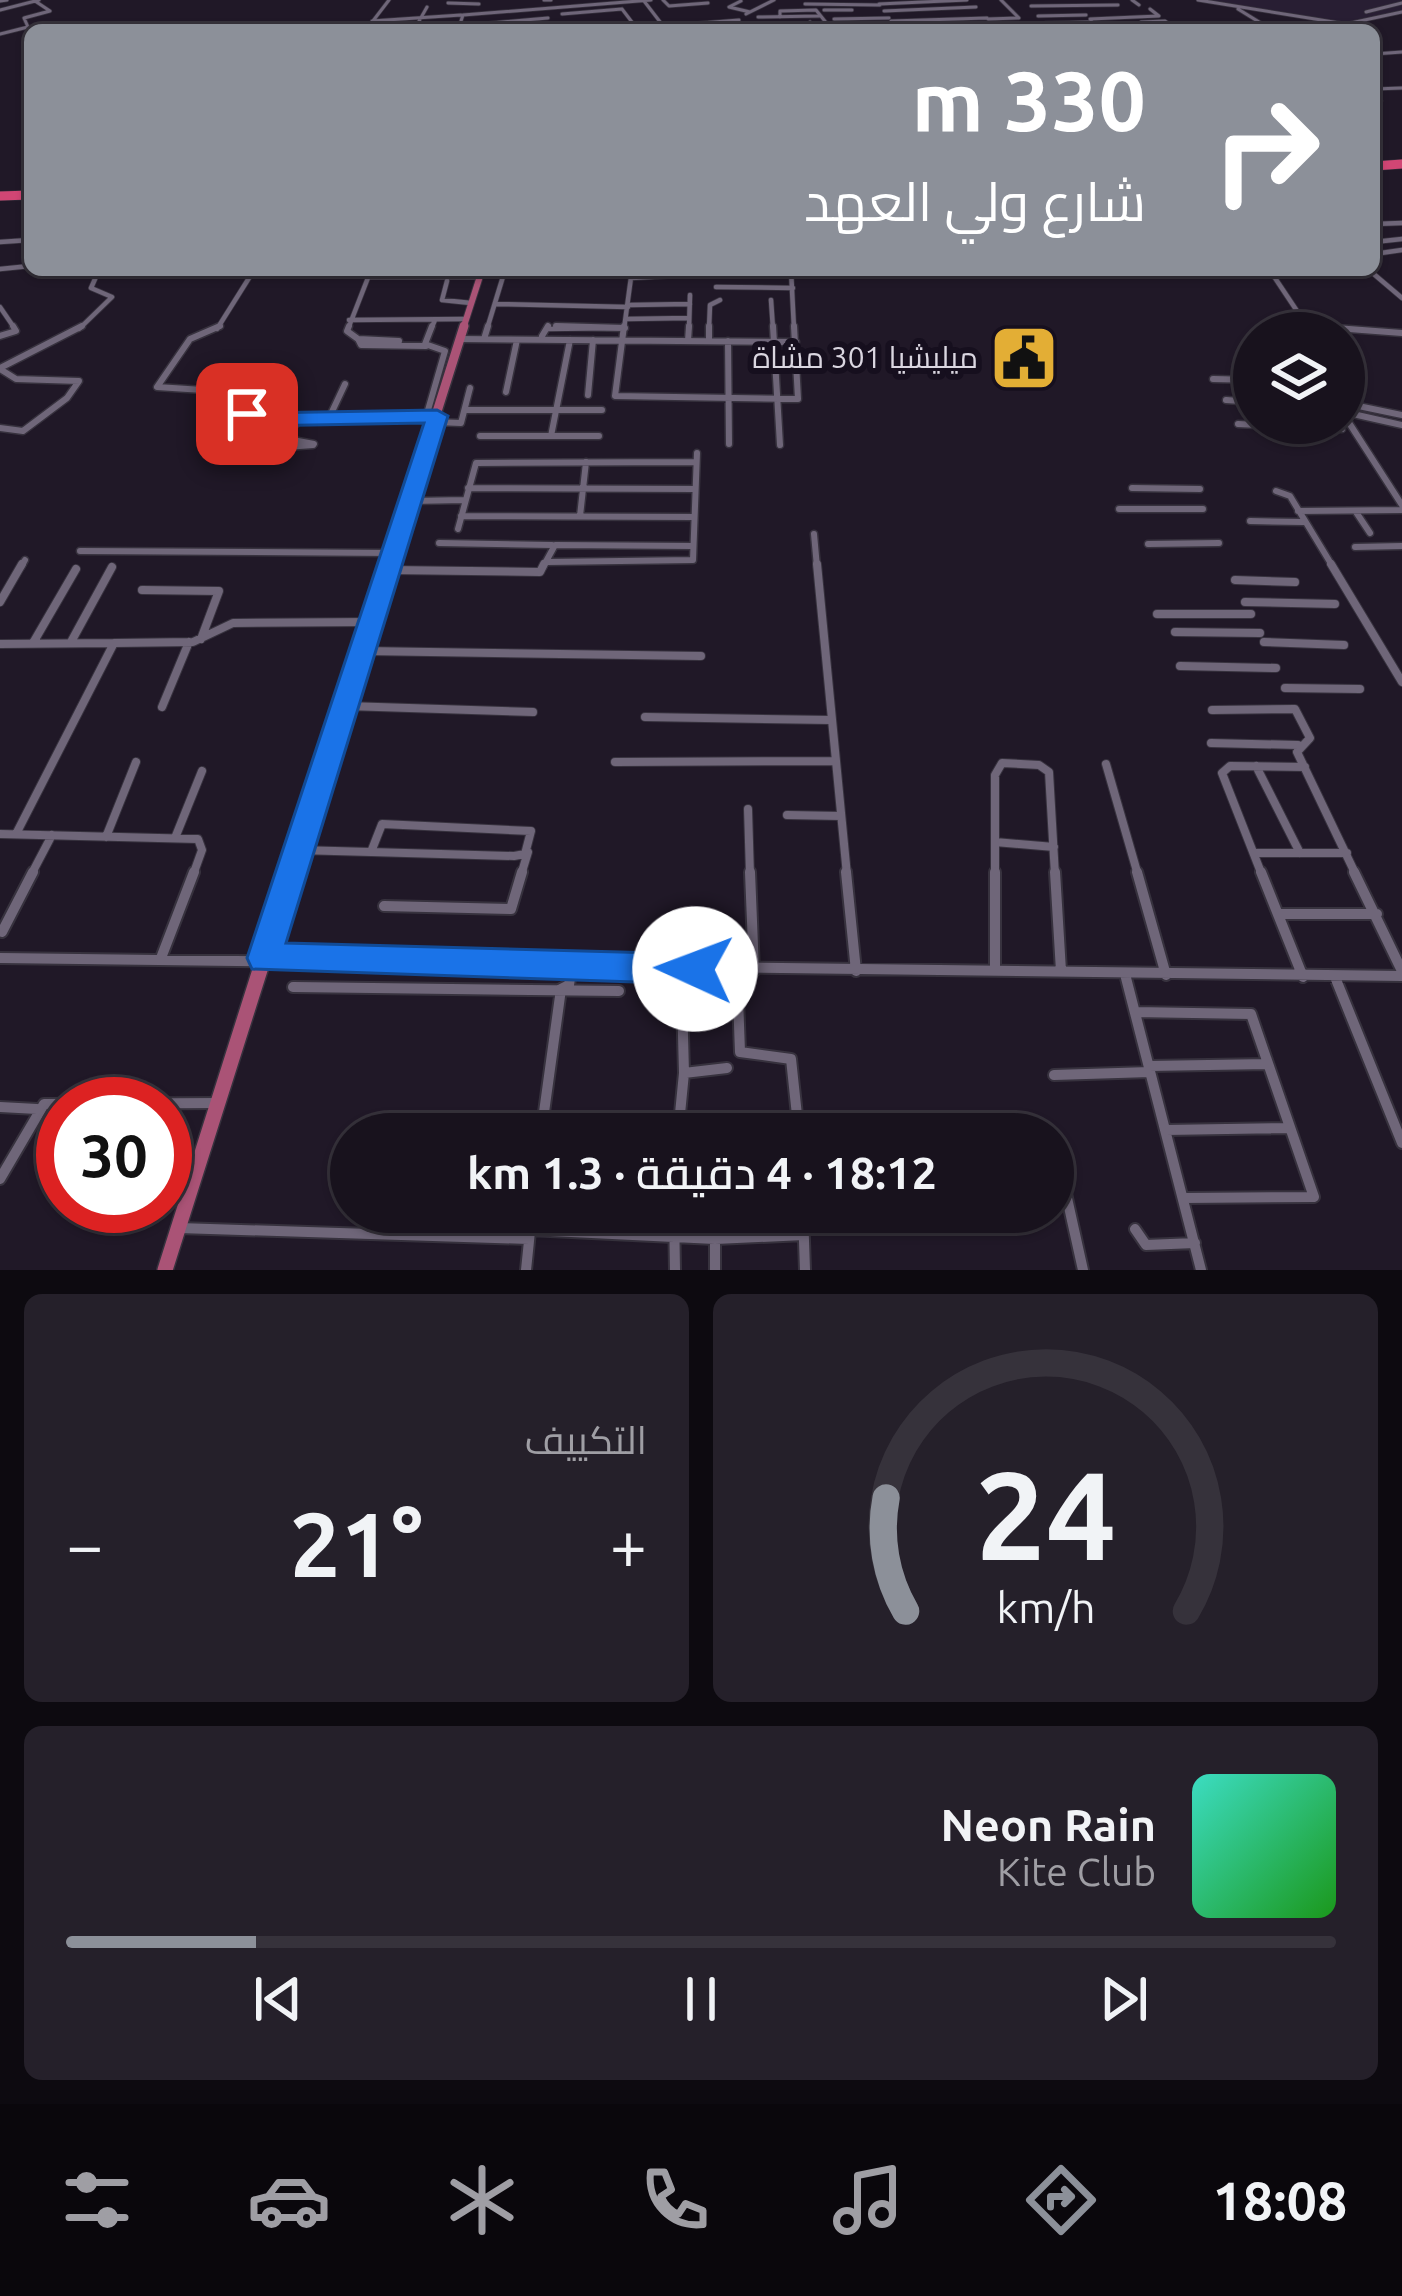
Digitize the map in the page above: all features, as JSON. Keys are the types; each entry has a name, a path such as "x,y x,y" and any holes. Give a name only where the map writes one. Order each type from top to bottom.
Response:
{"main road":[{"path":"192,1186 480,276"},
{"path":"166,1270 177,1233"}],"street":[{"path":"370,24 389,0"},
{"path":"517,10 518,0"},
{"path":"372,21 646,0"},
{"path":"663,0 683,24"},
{"path":"744,16 729,7 739,0 763,6"},
{"path":"694,24 744,16 774,0"},
{"path":"758,17 897,2 968,0 992,24"},
{"path":"1001,0 1017,19"},
{"path":"1069,0 1095,24"},
{"path":"1132,0 1138,5"},
{"path":"1198,0 1346,24 1400,13"},
{"path":"0,10 38,1 50,11 23,18 29,24"},
{"path":"473,14 480,2"},
{"path":"448,3 480,2"},
{"path":"617,2 634,24"},
{"path":"669,6 706,2 725,21"},
{"path":"1366,12 1402,3"},
{"path":"805,4 881,6 915,13 976,8"},
{"path":"688,5 705,23"},
{"path":"1031,6 1118,5"},
{"path":"1190,5 1319,24"},
{"path":"881,6 894,24"},
{"path":"416,24 427,7"},
{"path":"557,7 569,24"},
{"path":"562,14 622,9"},
{"path":"834,19 1045,24 1159,16 1150,9"},
{"path":"592,11 601,24"},
{"path":"1242,12 1262,24"},
{"path":"823,13 829,24"},
{"path":"460,24 464,15"},
{"path":"992,24 1038,17 1090,19"},
{"path":"494,24 548,18"},
{"path":"1144,24 1169,24"},
{"path":"0,369 86,324 112,297 91,288 96,276"},
{"path":"250,276 218,328 190,339 157,387 249,393 244,410 253,419 461,423 470,388"},
{"path":"369,276 347,332 358,339 399,341"},
{"path":"484,339 504,276"},
{"path":"632,276 614,396 800,398 792,276"},
{"path":"1274,276 1298,312"},
{"path":"1376,276 1402,298"},
{"path":"446,281 442,300 471,303"},
{"path":"716,287 793,288"},
{"path":"495,304 628,306 690,299 688,340"},
{"path":"710,341 710,305 719,300"},
{"path":"771,300 780,445"},
{"path":"0,307 16,331 0,336"},
{"path":"626,319 689,318"},
{"path":"350,320 466,320"},
{"path":"427,346 434,320"},
{"path":"542,336 548,326 625,328"},
{"path":"1365,331 1402,333"},
{"path":"358,339 361,346 427,346 445,351 433,419"},
{"path":"460,339 796,342"},
{"path":"506,392 517,340"},
{"path":"551,436 570,340"},
{"path":"589,395 593,340"},
{"path":"728,341 730,445"},
{"path":"0,369 16,379 79,381 68,398 23,431 0,428"},
{"path":"1213,379 1233,379"},
{"path":"329,418 345,384"},
{"path":"1226,400 1233,400"},
{"path":"466,410 602,410"},
{"path":"1365,412 1402,416"},
{"path":"1365,415 1402,425"},
{"path":"282,438 302,418"},
{"path":"236,439 253,419"},
{"path":"480,436 599,436"},
{"path":"1298,511 1402,508 1364,444"},
{"path":"458,529 477,462 696,458 694,559 548,562"},
{"path":"580,516 586,462"},
{"path":"412,498 584,488 695,489"},
{"path":"1132,488 1200,490"},
{"path":"1276,491 1290,496 1402,682"},
{"path":"1119,509 1203,509"},
{"path":"1355,511 1370,533"},
{"path":"461,516 694,517"},
{"path":"1250,521 1304,522"},
{"path":"814,533 856,971"},
{"path":"439,543 693,546"},
{"path":"1148,544 1219,543"},
{"path":"389,570 540,572 555,545"},
{"path":"1355,547 1402,546"},
{"path":"80,551 395,554"},
{"path":"0,602 25,560"},
{"path":"70,644 112,567"},
{"path":"32,644 76,568"},
{"path":"1235,580 1295,582"},
{"path":"142,590 217,589 201,639"},
{"path":"1245,602 1335,604"},
{"path":"1157,614 1251,614"},
{"path":"0,644 189,642 233,623 374,622"},
{"path":"1175,632 1344,645"},
{"path":"162,707 189,642"},
{"path":"16,834 114,643"},
{"path":"364,651 701,656"},
{"path":"1180,666 1276,668"},
{"path":"1285,688 1360,689"},
{"path":"347,706 533,712"},
{"path":"1211,743 1298,745 1310,738 1294,709 1212,710"},
{"path":"645,717 830,720"},
{"path":"0,959 264,958 754,971 995,970 1303,977 1402,973 1298,745"},
{"path":"615,761 835,760"},
{"path":"106,837 136,761"},
{"path":"1106,764 1166,975"},
{"path":"995,970 996,766 1039,765 1049,772 1061,971"},
{"path":"1303,977 1222,773 1229,766 1305,766"},
{"path":"1256,766 1300,853"},
{"path":"176,838 202,771"},
{"path":"748,808 754,971"},
{"path":"787,815 841,816"},
{"path":"371,853 382,824 531,831 511,910 384,906"},
{"path":"0,834 198,839 202,850 161,958"},
{"path":"2,932 52,835"},
{"path":"995,842 1054,847"},
{"path":"298,850 514,856 525,854 529,844"},
{"path":"1254,853 1347,854"},
{"path":"1278,914 1377,914"},
{"path":"561,989 568,985 572,965"},
{"path":"737,970 740,1052 791,1059 797,1113"},
{"path":"1126,974 1201,1270"},
{"path":"1335,977 1402,1143"},
{"path":"293,987 619,992"},
{"path":"544,1113 561,989"},
{"path":"680,1113 682,997"},
{"path":"1135,1012 1247,1012 1312,1200 1184,1198"},
{"path":"1054,1075 1268,1064"},
{"path":"684,1073 727,1068"},
{"path":"192,1102 220,1102"},
{"path":"0,1107 36,1109"},
{"path":"0,1179 36,1113"},
{"path":"1165,1130 1290,1128"},
{"path":"192,1228 716,1239 804,1235 805,1270"},
{"path":"1135,1229 1146,1245 1195,1243"},
{"path":"1074,1232 1083,1270"},
{"path":"674,1233 675,1270"},
{"path":"526,1270 529,1235"},
{"path":"716,1239 716,1270"}],"shaded area":[{"path":"1203,0 1402,0 1402,11 1351,23"}],"place":[{"name":"ميليشيا 301 مشاة","path":"1024,358"}],"route":[{"path":"247,414 253,419 437,416 264,958 695,969"}]}
